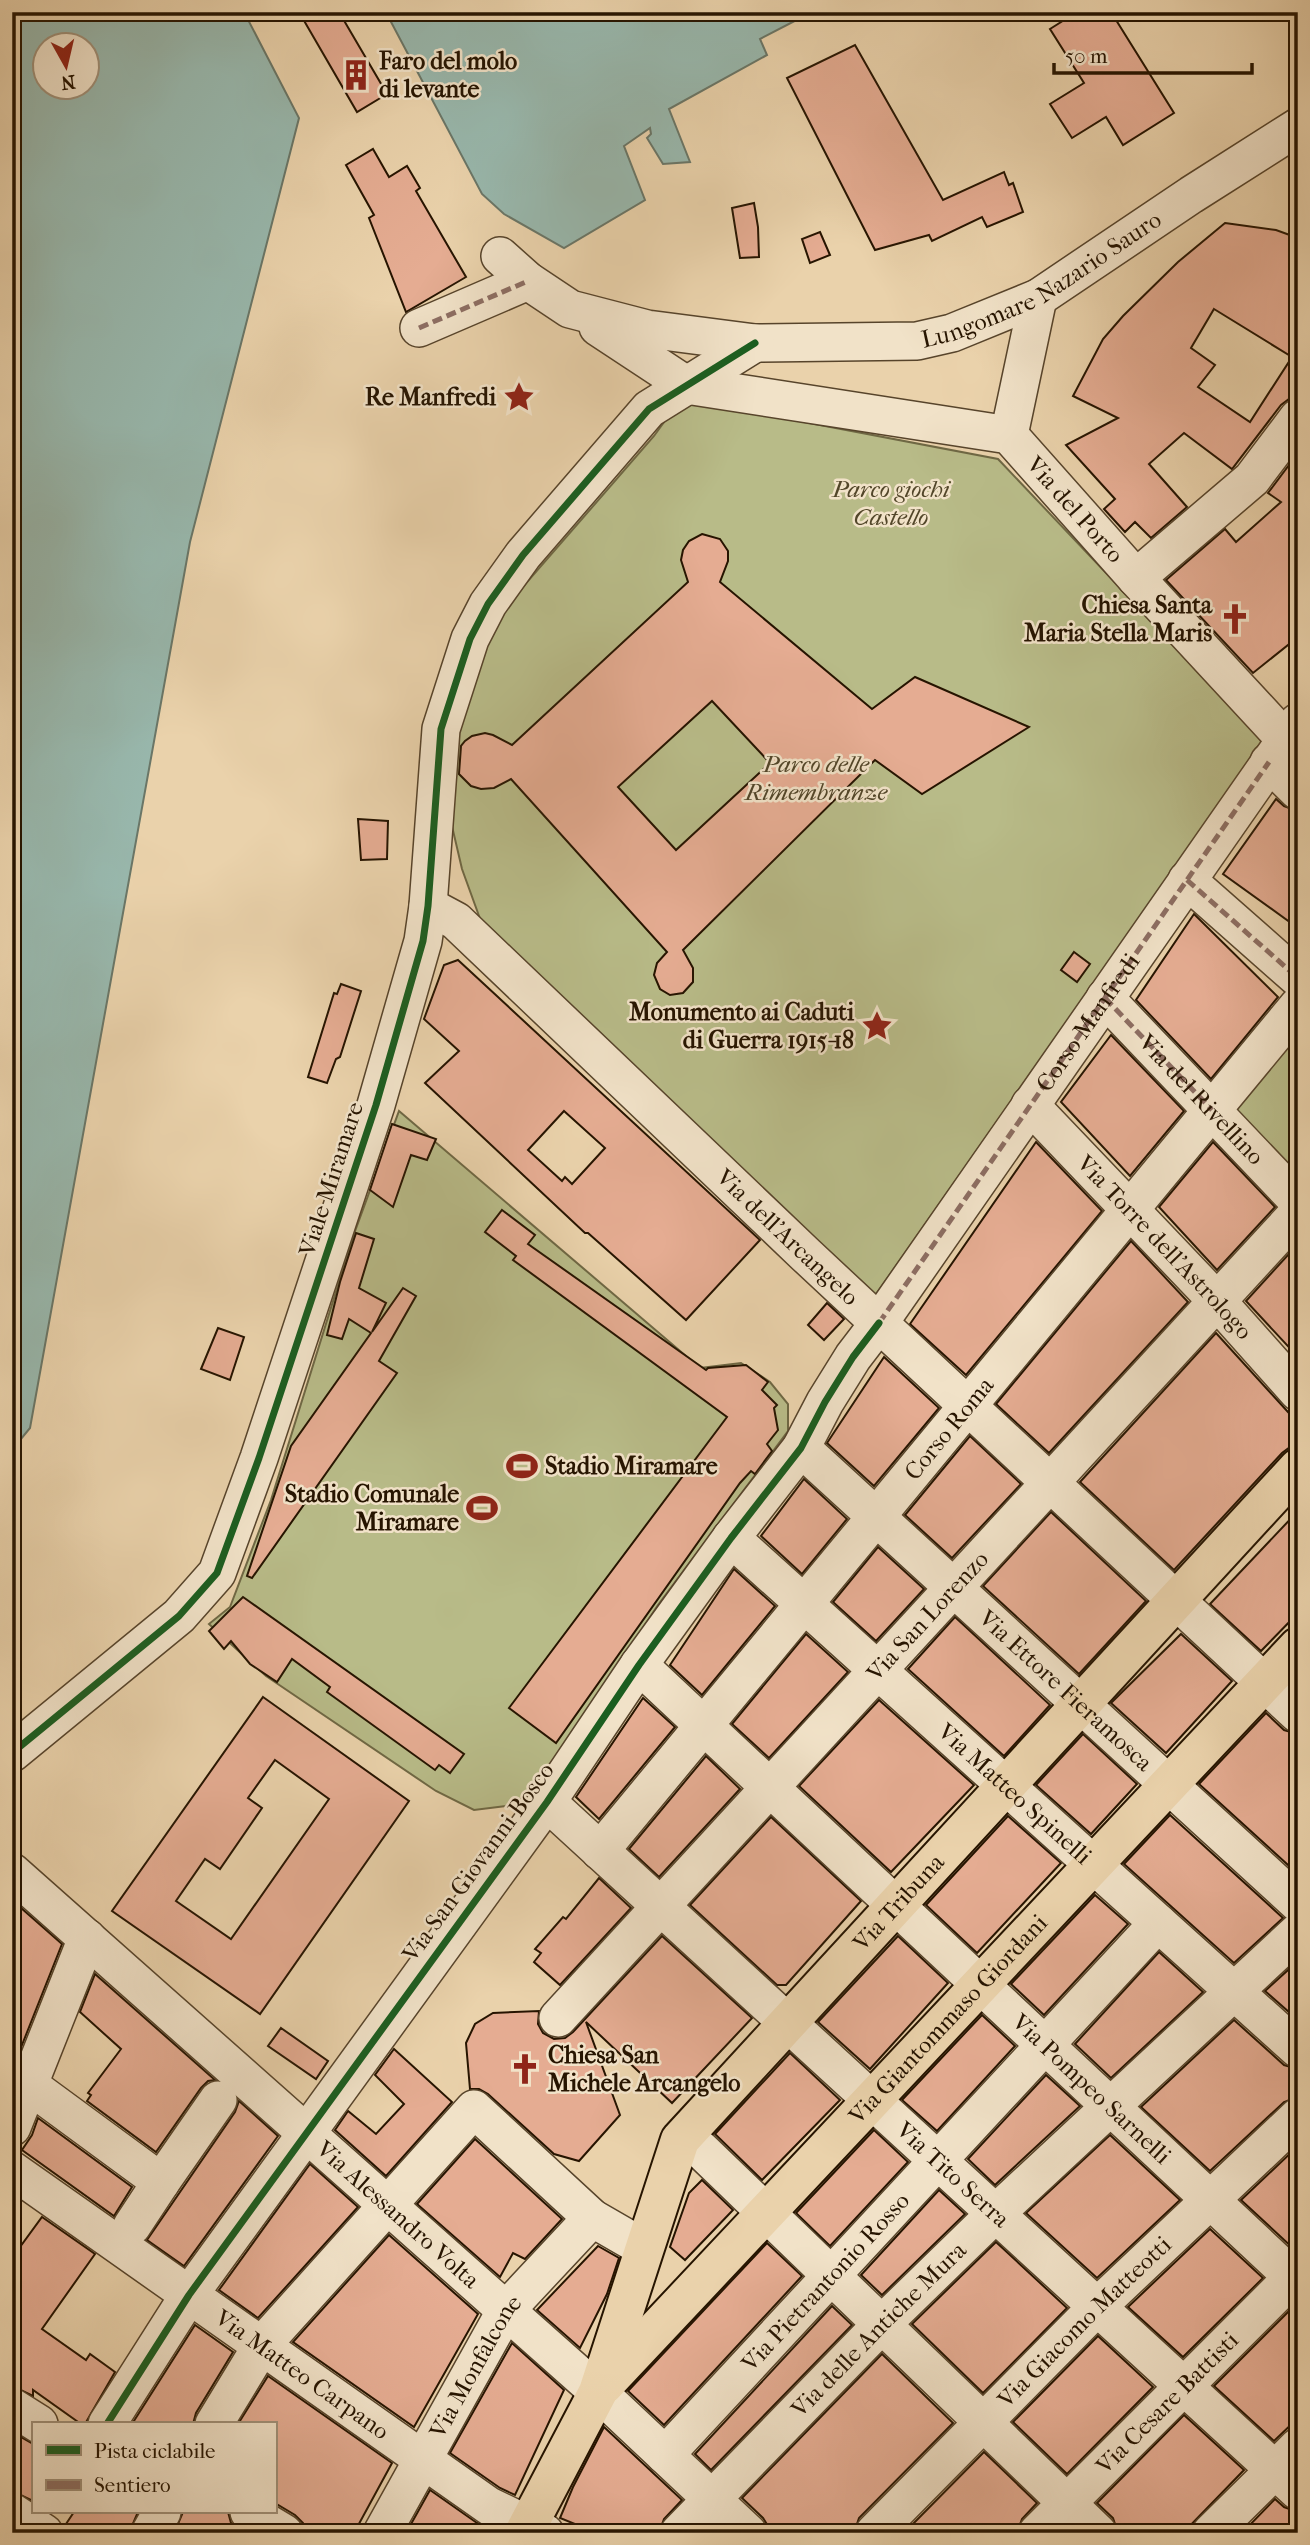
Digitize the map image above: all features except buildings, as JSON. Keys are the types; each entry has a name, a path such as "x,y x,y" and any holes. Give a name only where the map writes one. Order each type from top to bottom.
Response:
{"main road":[{"name":"Via Tribuna","path":"598,2392 680,2140 1298,1468"},
{"name":"Via Giantommaso Giordani","path":"598,2392 1298,1647"},
{"path":"532,2530 598,2392"}],"street":[{"name":"Lungomare Nazario Sauro","path":"570,309 647,329 755,343 917,341 952,333 1038,298 1298,127"},
{"path":"500,256 528,282 686,385"},
{"path":"419,328 528,282"},
{"name":"Via del Porto","path":"1009,435 1038,298"},
{"name":"Viale Miramare","path":"12,1753 179,1616 217,1573 259,1458 376,1105 423,941 441,729 470,639 488,604 523,555 649,409 755,343"},
{"name":"Via del Porto","path":"686,385 1009,435 1284,741 1298,791"},
{"path":"1136,578 1252,479 1298,418"},
{"name":"Corso Manfredi","path":"879,1323 1284,741"},
{"path":"1187,880 1297,1003"},
{"name":"Via dell'Arcangelo","path":"428,906 456,921 879,1323 1298,1714"},
{"name":"Via del Rivellino","path":"1105,998 1298,1200"},
{"name":"Corso Roma","path":"600,1851 1130,1210 1297,1003"},
{"name":"Via Torre dell'Astrologo","path":"1030,1105 1217,1301 1298,1392"},
{"name":"Via San Lorenzo","path":"558,2018 1298,1213"},
{"name":"Via San Giovanni Bosco","path":"108,2422 189,2295 547,1802 639,1665 731,1538 801,1448 853,1357 879,1323"},
{"name":"Via Ettore Fieramosca","path":"801,1448 1298,1903"},
{"name":"Via Matteo Spinelli","path":"731,1538 1298,2049"},
{"name":"Via Pompeo Sarnelli","path":"639,1665 1296,2277"},
{"name":"Via Tito Serra","path":"547,1802 1182,2385 1290,2469"},
{"name":"Via Alessandro Volta","path":"12,1872 598,2392 748,2533"},
{"name":"Via Pietrantonio Rosso","path":"665,2455 1158,1923"},
{"name":"Via delle Antiche Mura","path":"679,2533 882,2325 996,2214 1298,1932"},
{"path":"12,2127 20,2077 87,1938"},
{"path":"20,2077 161,2182"},
{"path":"132,2226 218,2100"},
{"path":"215,2422 261,2345 474,2109 592,2218 644,2248"},
{"name":"Via Giacomo Matteotti","path":"874,2533 1097,2307 1298,2117"},
{"path":"700,2149 1098,2533"},
{"name":"Via Matteo Carpano","path":"12,2170 489,2506 532,2530"},
{"name":"Via Monfalcone","path":"382,2533 506,2310 592,2218"},
{"name":"Via Cesare Battisti","path":"1037,2533 1182,2385 1296,2277"},
{"path":"12,2407 36,2422"},
{"path":"1211,2533 1290,2469"},
{"path":"150,2533 161,2514"},
{"path":"252,2514 284,2533"}],"green space":[{"name":"Parco delle Rimembranze","path":"700,402 998,459 1254,729 1262,743 872,1300 491,949 462,869 451,822 452,744 469,685 502,611 654,436 675,407"},
{"path":"1294,1035 1298,1039 1298,1187 1225,1110"},
{"name":"Stadio Miramare","path":"399,1111 700,1368 741,1363 770,1382 788,1404 788,1431 658,1605 550,1768 529,1795 506,1806 474,1810 436,1791 266,1676 209,1624 230,1607 271,1500 354,1234"}],"water":[{"path":"12,12 244,12 299,118 190,542 30,1428 12,1450"},
{"path":"376,12 812,12 760,39 767,55 669,109 690,162 663,164 647,138 651,134 650,128 624,146 645,200 564,248 504,214 482,194 390,20"}],"marked path":[{"path":"419,328 528,281"},
{"path":"879,1323 1269,762"},
{"path":"1187,880 1298,978"},
{"path":"1105,998 1212,1110"}],"cycle path":[{"path":"12,1753 179,1616 217,1573 259,1458 376,1105 423,941 441,729 470,639 488,604 523,555 649,409 755,343"},
{"path":"108,2422 189,2295 547,1802 639,1665 731,1538 801,1448 853,1357 879,1323"}],"place":[{"name":"Faro del molo di levante","path":"356,75"},
{"name":"Re Manfredi","path":"519,397"},
{"name":"Chiesa Santa Maria Stella Maris","path":"1235,619"},
{"name":"Monumento ai Caduti di Guerra 1915-18","path":"877,1026"},
{"name":"Stadio Miramare","path":"522,1466"},
{"name":"Stadio Comunale Miramare","path":"482,1508"},
{"name":"Chiesa San Michele Arcangelo","path":"525,2069"}],"park label":[{"name":"Parco giochi Castello","path":"891,503"}]}
